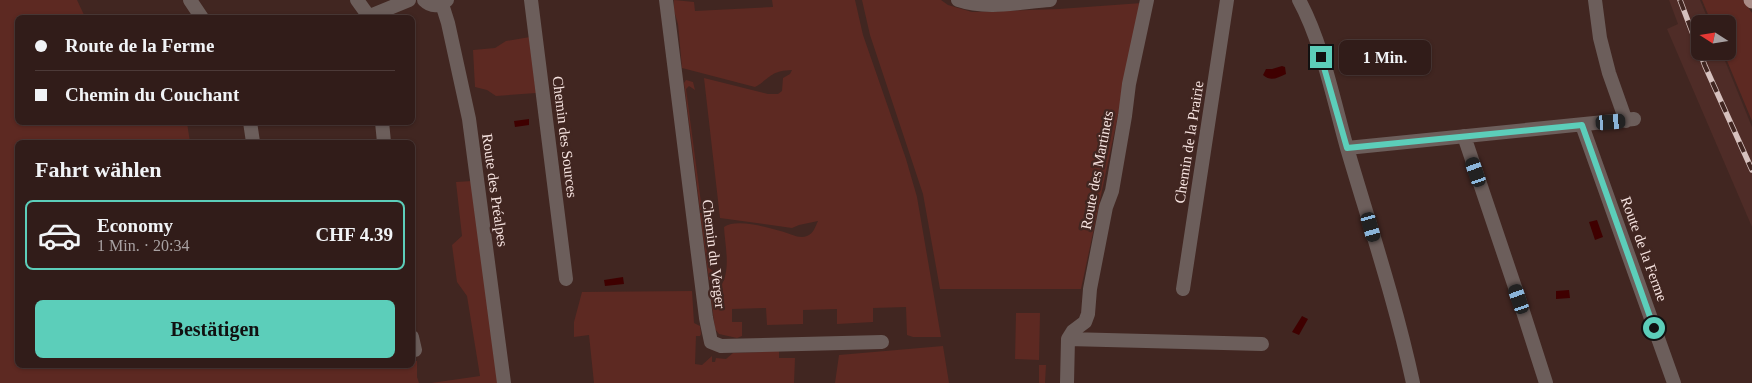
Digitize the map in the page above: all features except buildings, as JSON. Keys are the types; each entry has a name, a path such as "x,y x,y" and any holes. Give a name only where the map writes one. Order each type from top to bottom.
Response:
{"street":[{"path":"190,0 200,15"},
{"path":"357,0 368,15"},
{"path":"375,15 409,0"},
{"name":"Route des Préalpes","path":"424,0 431,5 444,2 469,119 504,383"},
{"name":"Chemin des Sources","path":"531,0 566,279"},
{"name":"Chemin du Verger","path":"666,0 706,318 711,342 721,346 882,342"},
{"path":"958,0 981,5 1050,0"},
{"name":"Route des Martinets","path":"1068,340 1073,331 1085,322 1088,314 1090,289 1106,207 1112,191 1126,116 1130,75 1147,0"},
{"name":"Chemin de la Prairie","path":"1183,289 1227,0"},
{"path":"1299,0 1305,10 1321,57 1392,298 1413,383"},
{"path":"1347,148 1630,120 1609,73 1600,38 1595,0"},
{"path":"250,125 253,140"},
{"path":"382,125 384,140"},
{"name":"Route de la Ferme","path":"1582,125 1674,383"},
{"path":"1464,136 1546,383"},
{"path":"1067,383 1068,340 1262,344"}],"shaded area":[{"path":"0,0 77,0 84,15 15,15 15,125 187,125 190,140 15,140 15,368 415,368 415,361 417,361 419,383 0,383"},
{"path":"674,0 694,2 695,11 773,7 772,0 855,0 863,35 906,159 917,197 941,337 913,337 907,335 906,307 873,308 873,322 837,324 837,309 803,310 803,324 767,325 766,308 732,309 732,322 742,322 742,336 737,338 719,334 715,329 710,290 719,289 727,267 724,227 737,223 753,225 804,237 814,230 818,221 792,228 720,218 704,78 768,94 778,94 782,91 783,78 790,74 792,70 775,73 755,87 682,68"},
{"path":"862,0 941,0 948,5 972,12 1059,9 1142,3 1081,289 940,289 923,194 870,35"},
{"path":"1669,0 1700,0 1706,15 1691,15 1691,60 1725,60 1752,127 1752,227 1667,29 1678,24"},
{"path":"1702,0 1743,0 1752,13 1752,121 1727,60 1736,60 1736,15 1708,15"},
{"path":"530,37 536,93 496,96 487,90 475,87 473,50 495,48 506,41"},
{"path":"1285,67 1286,74 1271,79 1263,75 1266,69"},
{"path":"686,80 693,82 695,90 689,86 686,89 702,210 700,210 684,83"},
{"path":"529,119 529,125 515,127 514,121"},
{"path":"472,181 498,383 431,383 480,376 467,296 457,282 452,245 462,236 456,182"},
{"path":"700,213 702,213 709,268 717,274 714,279 709,280"},
{"path":"1597,220 1603,237 1595,240 1589,222"},
{"path":"623,277 624,284 605,286 604,280"},
{"path":"1569,290 1570,298 1556,299 1556,291"},
{"path":"692,291 694,323 700,326 701,334 696,336 695,364 702,365 712,356 712,362 715,362 716,358 726,359 733,353 763,352 763,346 779,348 779,358 795,358 794,383 594,383 589,335 574,337 574,322 582,292"},
{"path":"1016,313 1040,313 1039,360 1015,359"},
{"path":"1302,316 1308,319 1299,335 1292,332"},
{"path":"943,346 949,383 835,383 839,355"},
{"path":"1039,365 1046,365 1045,383 1039,383"}],"railway":[{"path":"1680,0 1705,66 1752,170"}],"route":[{"path":"1321,57 1347,148 1582,125 1654,328"}]}
